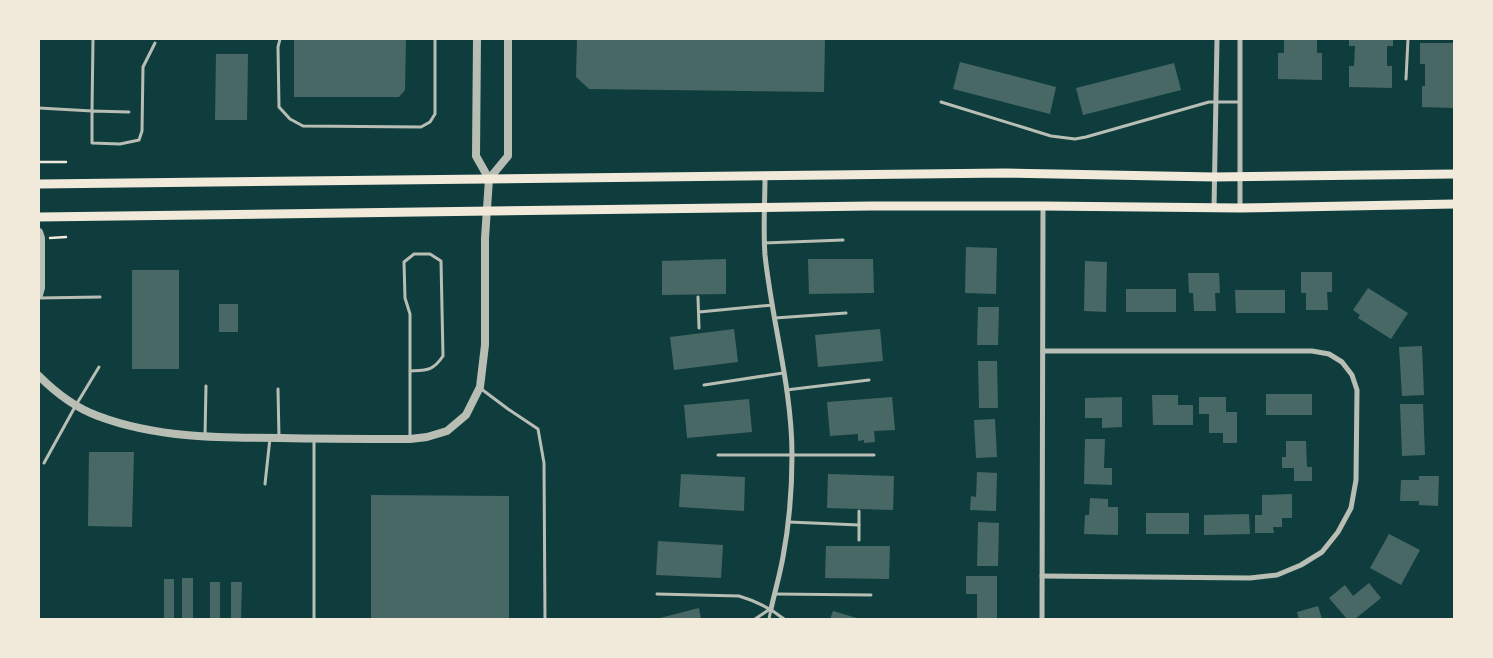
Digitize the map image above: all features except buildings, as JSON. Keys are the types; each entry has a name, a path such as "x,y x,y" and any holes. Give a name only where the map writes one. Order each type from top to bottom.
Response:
{"main road":[{"path":"39,184 1006,173 1214,176 1454,174"},
{"path":"39,217 765,208 1043,206 1240,208 1454,204"}],"street":[{"path":"39,376 76,405 96,416 126,425 161,432 206,437 410,439 427,437 447,431 466,416 480,387 485,345 485,238 489,178 476,156 477,39"},
{"path":"489,178 508,156 508,39"},
{"path":"1214,208 1217,39"},
{"path":"1240,39 1240,208"},
{"path":"765,175 764,244 786,390 792,455 788,522 783,557 771,609"},
{"path":"1042,619 1043,206"},
{"path":"39,232 41,238 41,288 39,296"},
{"path":"1042,351 1312,351 1329,354 1342,362 1352,375 1357,390 1356,480 1351,508 1338,532 1322,552 1302,566 1277,575 1250,578 1042,576"}],"lane":[{"path":"93,39 92,143 120,144 139,140 142,131 143,68 155,43"},
{"path":"280,39 278,47 279,107 290,119 303,126 421,127 430,122 435,114 435,39"},
{"path":"1406,79 1408,39"},
{"path":"941,102 1051,136 1075,139 1209,102 1240,102"},
{"path":"39,108 130,112"},
{"path":"764,244 843,240"},
{"path":"410,370 424,370 436,366 443,356 441,261 430,254 414,254 404,262 405,298 410,314 410,370 410,439"},
{"path":"39,296 100,297"},
{"path":"698,297 699,328"},
{"path":"699,312 773,305"},
{"path":"775,318 846,313"},
{"path":"44,463 99,367"},
{"path":"704,385 783,373"},
{"path":"786,390 870,380"},
{"path":"206,386 206,437"},
{"path":"480,387 538,429 544,463 545,619"},
{"path":"278,389 279,438"},
{"path":"265,484 270,438"},
{"path":"314,439 314,619"},
{"path":"718,455 874,455"},
{"path":"859,510 859,540"},
{"path":"788,522 859,525"},
{"path":"657,594 739,596 771,609 784,619"},
{"path":"774,594 871,595"},
{"path":"755,619 771,609"},
{"path":"769,619 771,609"}],"path":[{"path":"39,162 66,162"}]}
